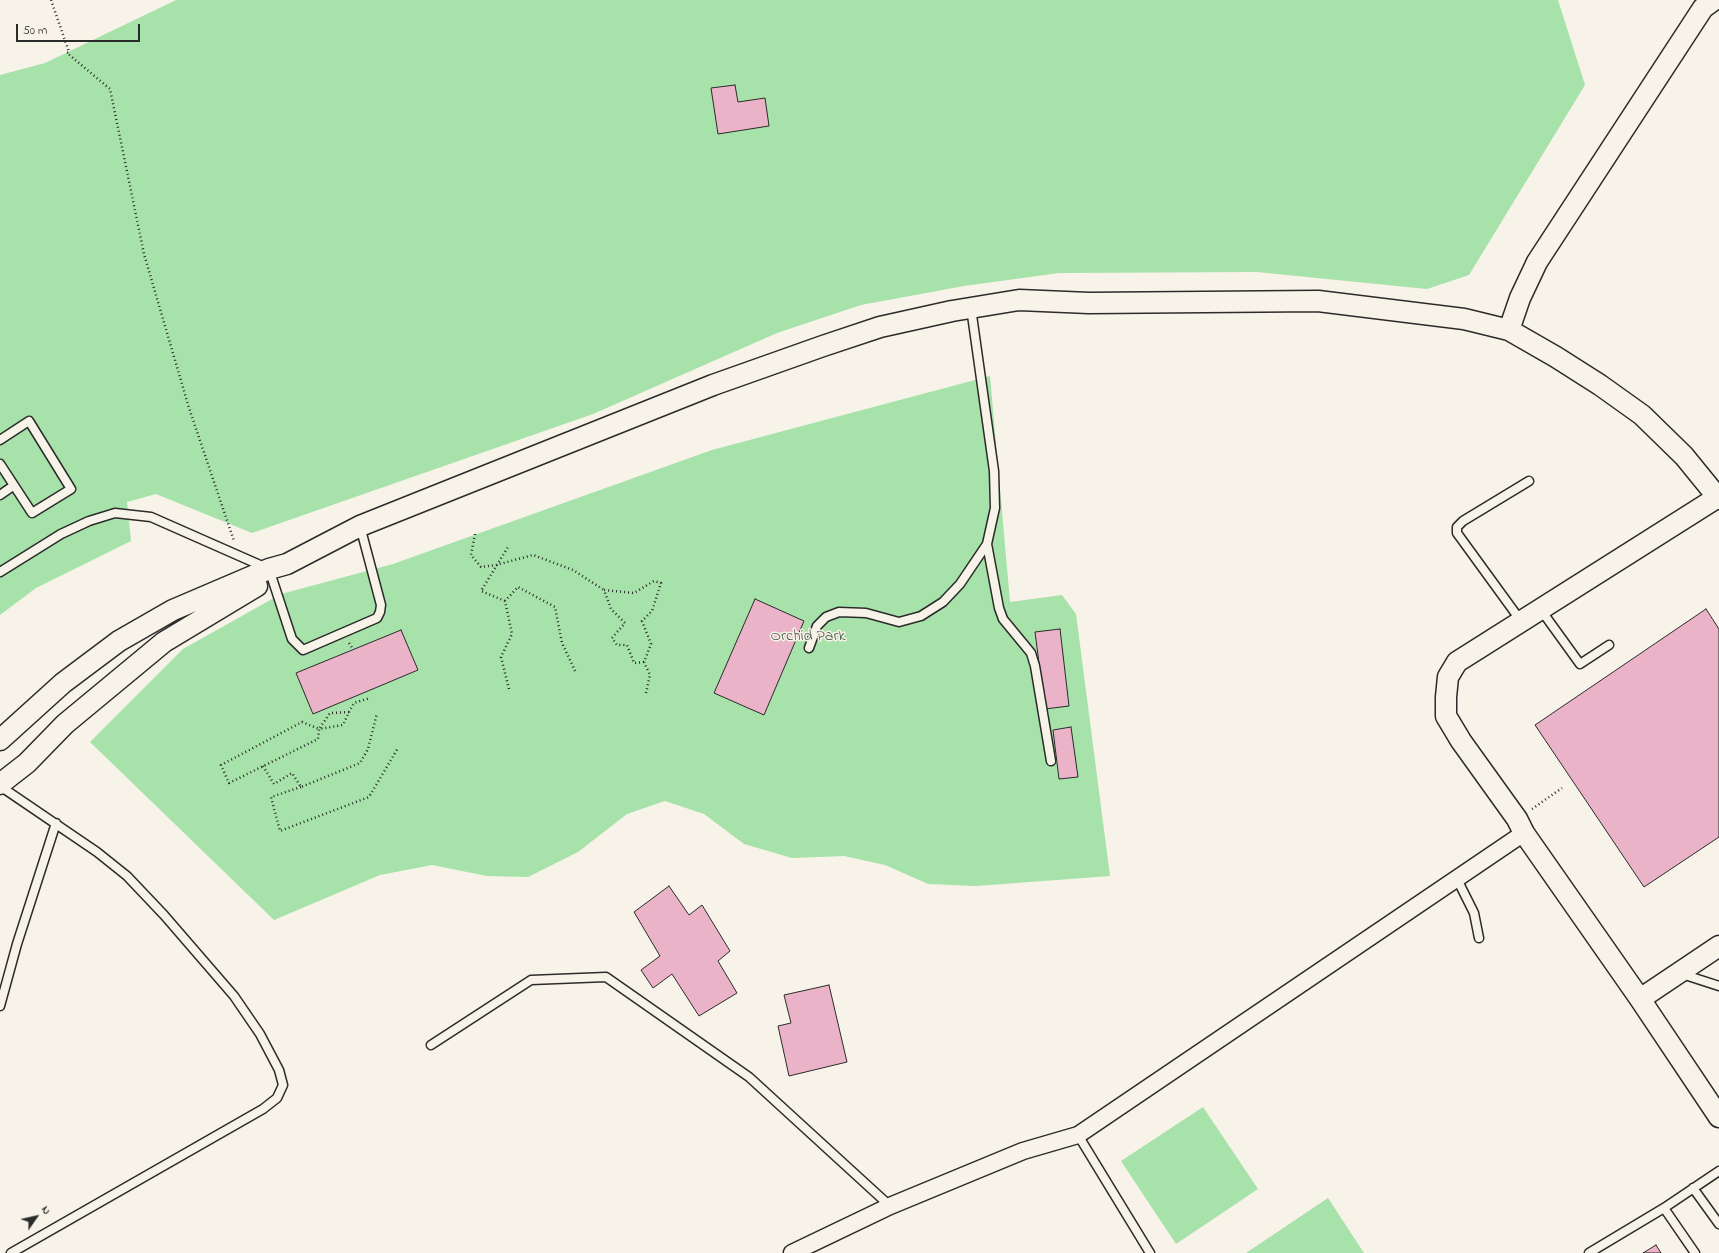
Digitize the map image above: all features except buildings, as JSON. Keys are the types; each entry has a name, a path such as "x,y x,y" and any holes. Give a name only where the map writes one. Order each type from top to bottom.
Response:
{"street":[{"path":"1509,330 1520,298 1537,262 1707,2"},
{"path":"0,785 27,763 65,724 164,642 276,570 360,526 713,385 880,327 1018,300 1089,303 1318,301 1464,319 1509,330 1588,377 1642,415 1684,456 1719,498 1457,662 1448,677 1446,698 1446,716 1457,735 1640,999 1719,1117"},
{"path":"0,740 63,683 119,641 174,610 276,570"},
{"path":"792,1253 890,1206 1023,1151 1078,1135 1457,879 1521,826"},
{"path":"1640,999 1719,946"}],"lane":[{"path":"809,648 817,626 826,617 839,612 866,613 898,622 921,616 947,598 960,584 987,544 995,508 994,471 971,308"},
{"path":"0,440 29,421 71,489 32,513 0,464"},
{"path":"1521,621 1457,533 1458,527 1463,521 1529,481"},
{"path":"0,495 13,486"},
{"path":"1,567 61,534 89,521 115,514 151,517 276,570 292,639 303,650 377,618 380,612 381,605 360,526"},
{"path":"987,544 999,608 1003,619 1031,653 1035,666 1050,761"},
{"path":"1541,610 1580,664 1609,645"},
{"path":"0,785 56,823 127,876 200,955 234,996 260,1034 279,1070 283,1085 277,1098 263,1109 11,1253"},
{"path":"0,1006 17,944 56,823"},
{"path":"1457,879 1474,913 1479,938"},
{"path":"1680,973 1719,986"},
{"path":"431,1045 530,980 606,977 749,1077 890,1206"},
{"path":"1078,1135 1150,1253"},
{"path":"1589,1253 1664,1208 1719,1171"},
{"path":"1693,1188 1719,1224"},
{"path":"1664,1208 1695,1253"}],"path":[{"path":"51,0 69,52 67,53 110,88 144,254 189,408 239,555"},
{"path":"475,534 471,555 481,567 496,565 533,555 573,570 604,590 634,593 654,581 661,583 652,611 642,621 651,644 644,662 650,675 646,693"},
{"path":"505,601 481,591 508,547"},
{"path":"505,601 518,587 555,607 562,643 576,673"},
{"path":"604,590 611,609 625,623 612,638 617,645 627,645 634,663 644,662"},
{"path":"505,601 512,634 501,657 509,689"},
{"path":"349,712 330,713 319,729 318,739 229,783 221,765 302,722 319,729 343,725 354,703 370,698"},
{"path":"377,713 368,749 360,763 301,787 271,797 280,831 369,797 398,748"},
{"path":"263,766 274,784 292,772 301,787"},
{"path":"1521,826 1562,788"}],"green space":[{"path":"176,0 1558,0 1585,85 1469,275 1427,289 1257,272 1059,273 964,286 861,305 777,333 593,414 252,533 156,494 127,502 131,541 36,588 0,615 0,75 45,63"},
{"name":"Orchid Park","path":"990,376 1010,602 1062,595 1076,614 1110,876 976,886 928,884 885,865 844,856 792,858 744,844 704,814 665,801 627,814 578,852 528,877 487,876 432,865 380,875 274,920 90,742 183,649 281,594 393,564 712,450"},
{"path":"1203,1107 1258,1189 1176,1244 1121,1161"},
{"path":"1328,1198 1364,1253 1246,1253"}]}
